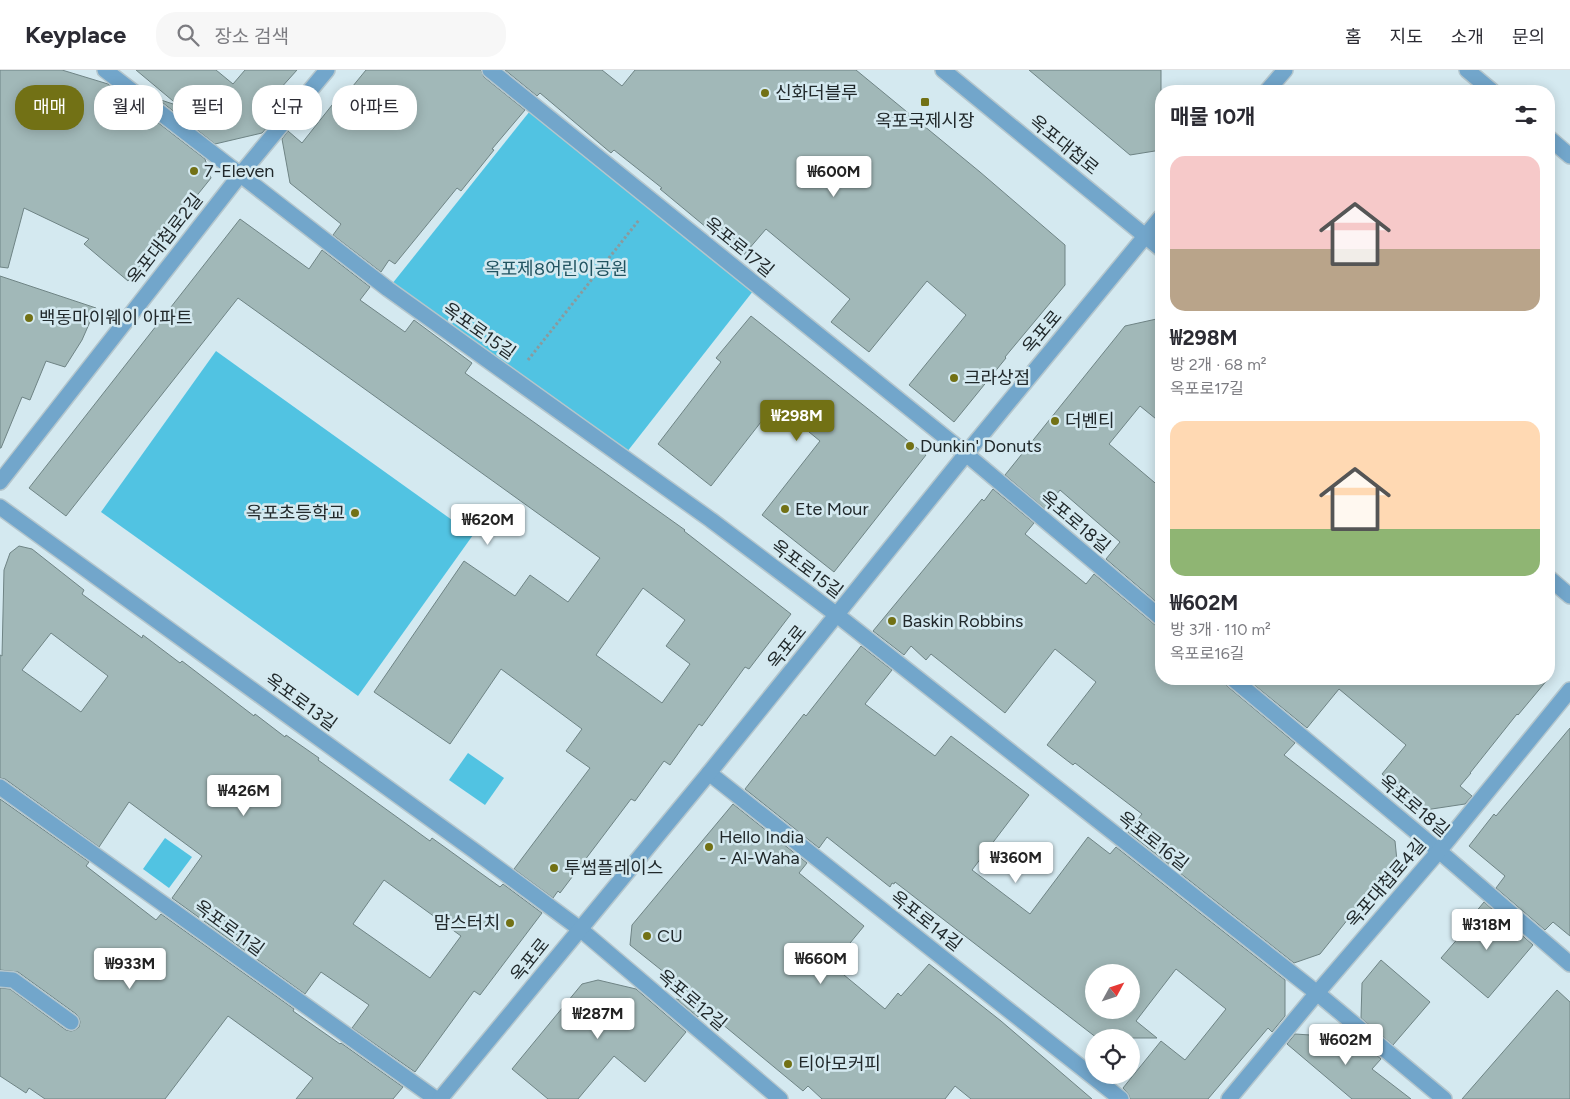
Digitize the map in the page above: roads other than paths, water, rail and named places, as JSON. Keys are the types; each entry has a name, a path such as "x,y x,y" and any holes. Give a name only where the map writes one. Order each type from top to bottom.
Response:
{"street":[{"name":"옥포로15길","path":"105,70 388,289 710,520 837,615"},
{"name":"옥포대첩로2길","path":"0,482 240,175 327,70"},
{"name":"옥포로17길","path":"490,70 966,454"},
{"name":"옥포대첩로","path":"943,70 1155,243"},
{"path":"1273,85 1285,70"},
{"path":"1467,70 1485,85"},
{"path":"1555,143 1570,156"},
{"name":"옥포로","path":"440,1099 709,773 966,454 1155,225"},
{"name":"옥포로18길","path":"966,454 1155,613"},
{"name":"옥포로13길","path":"0,507 580,929"},
{"path":"1555,583 1570,596"},
{"name":"옥포로16길","path":"837,615 1317,993 1444,1099"},
{"name":"옥포로18길","path":"1240,685 1439,851 1570,964"},
{"name":"옥포대첩로4길","path":"1229,1099 1439,851 1570,690"},
{"name":"옥포로14길","path":"709,773 1121,1099"},
{"name":"옥포로11길","path":"0,786 436,1099"},
{"name":"옥포로12길","path":"580,929 780,1099"},
{"path":"0,979 13,980 71,1022"}],"place":[{"name":"신화더블루","path":"765,93"},
{"name":"옥포국제시장","path":"925,102"},
{"name":"7-Eleven","path":"194,171"},
{"name":"백동마이웨이 아파트","path":"29,318"},
{"name":"크라상점","path":"954,378"},
{"name":"더벤티","path":"1055,421"},
{"name":"Dunkin' Donuts","path":"910,446"},
{"name":"Ete Mour","path":"785,509"},
{"name":"옥포초등학교","path":"355,513"},
{"name":"Baskin Robbins","path":"892,621"},
{"name":"Hello India - Al-Waha","path":"709,847"},
{"name":"투썸플레이스","path":"554,868"},
{"name":"맘스터치","path":"510,923"},
{"name":"CU","path":"647,936"},
{"name":"티아모커피","path":"788,1064"}],"park label":[{"name":"옥포제8어린이공원","path":"556,269"}]}
